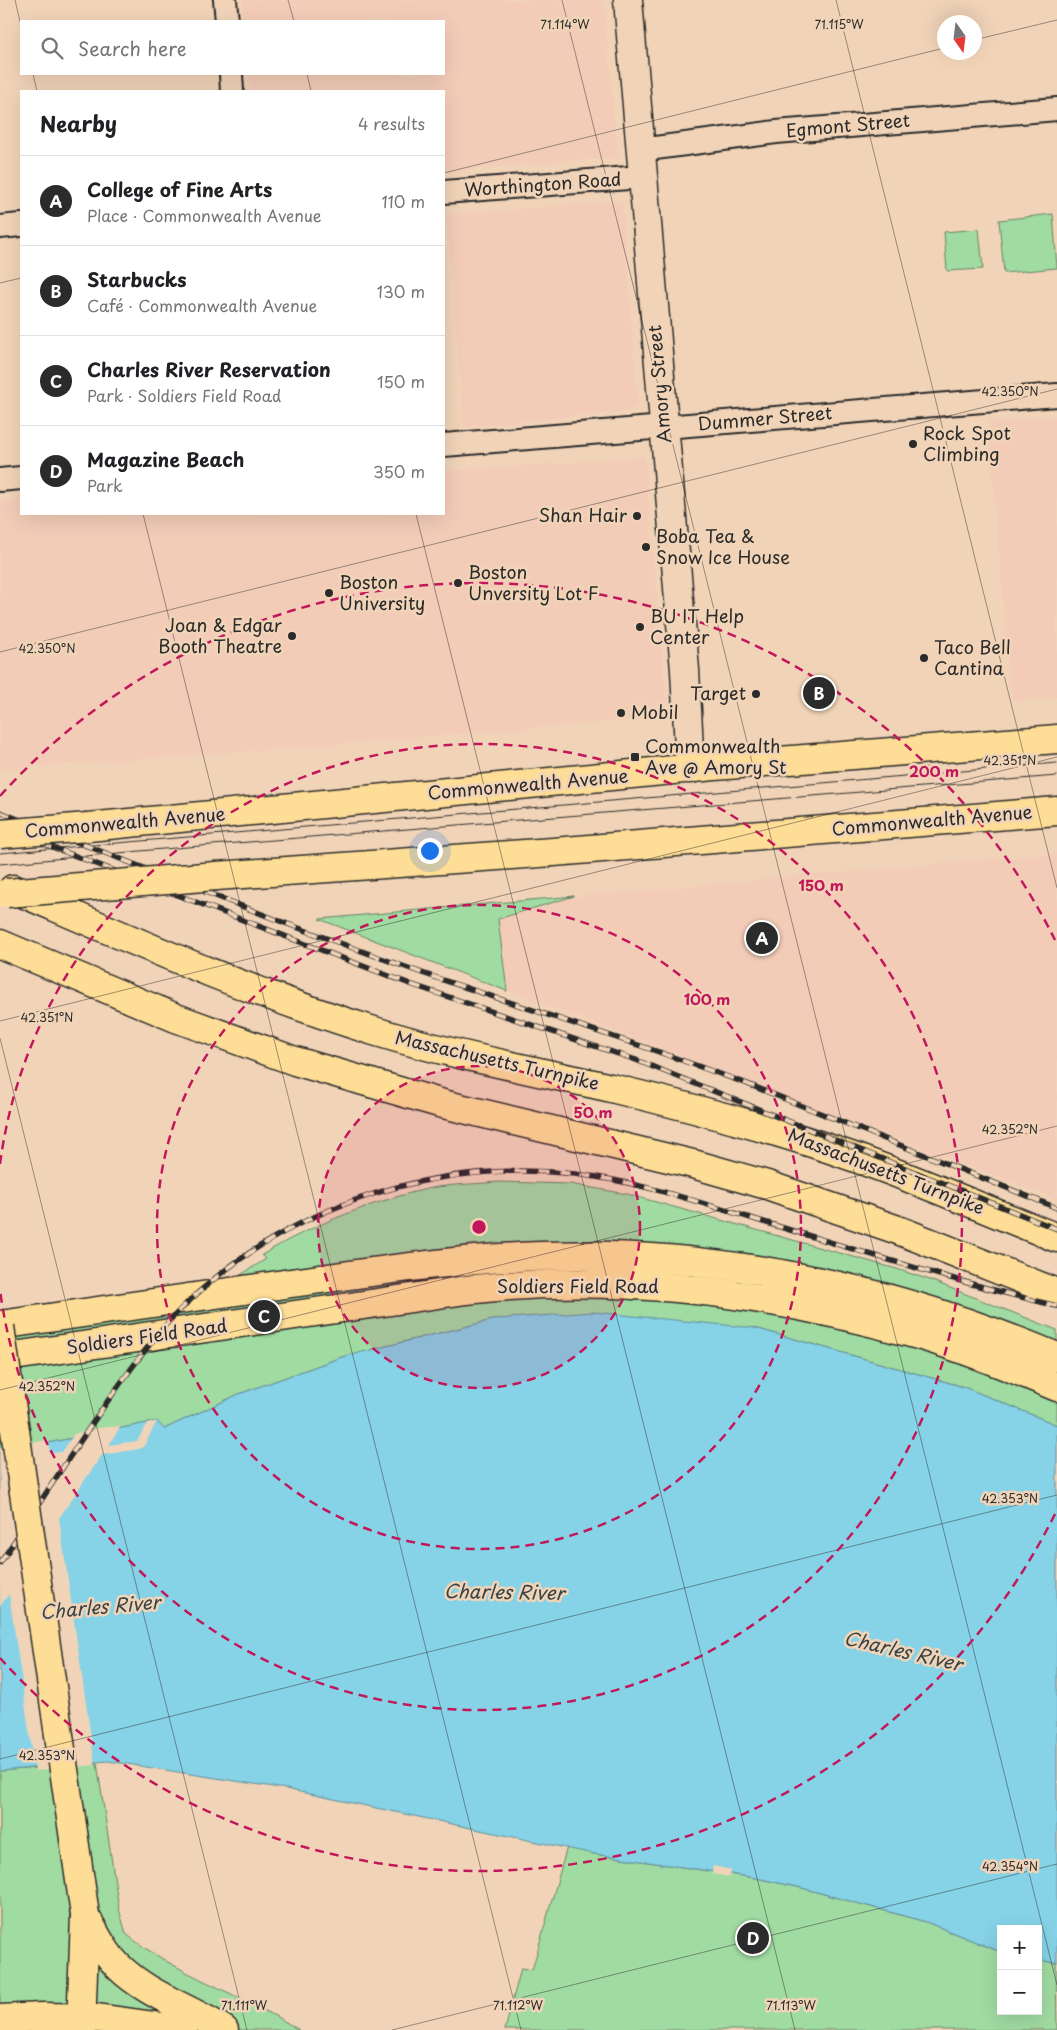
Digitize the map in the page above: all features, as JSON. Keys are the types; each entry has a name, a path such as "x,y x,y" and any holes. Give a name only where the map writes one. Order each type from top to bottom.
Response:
{"main road":[{"name":"Commonwealth Avenue","path":"0,834 690,768 1057,739"},
{"name":"Commonwealth Avenue","path":"0,893 553,852 1057,811"},
{"name":"Massachusetts Turnpike","path":"0,884 262,993 371,1030 486,1060 612,1088 778,1132 893,1172 1057,1238"},
{"path":"0,944 140,1004 249,1046 331,1073 475,1112 693,1164 767,1185 898,1230 1057,1293"},
{"name":"Soldiers Field Road","path":"0,1326 308,1281 462,1261 542,1256 622,1257 697,1262 778,1273 826,1283 932,1310 1057,1356"},
{"name":"Soldiers Field Road","path":"0,1358 466,1290 502,1286 583,1284 694,1290 773,1300 811,1308 924,1337 1057,1387"},
{"path":"0,1326 85,1914 81,2024"},
{"path":"85,1914 106,1951 123,1971 145,1986 224,2030"},
{"path":"0,2020 81,2024 130,2022 183,2030"}],"street":[{"path":"225,0 227,20"},
{"name":"Amory Street","path":"628,0 685,670 690,768"},
{"path":"231,75 232,90"},
{"name":"Egmont Street","path":"640,150 776,132 1057,109"},
{"name":"Worthington Road","path":"445,192 642,177"},
{"path":"0,227 20,225"},
{"name":"Dummer Street","path":"445,445 1057,395"},
{"path":"0,480 20,478"}],"shaded area":[{"path":"242,0 604,0 618,157 445,172 445,90 250,90 248,75 445,75 445,20 244,20"},
{"path":"622,200 638,405 626,412 464,427 446,215"},
{"path":"1057,416 1057,697 1011,701 988,422"},
{"name":"Boston University","path":"645,457 668,717 254,751 0,769 0,503 20,501 20,515 445,515 445,471"},
{"path":"1057,853 1057,1200 319,919"}],"green space":[{"path":"1053,214 1057,268 1004,273 999,220"},
{"path":"979,229 983,269 947,271 944,232"},
{"path":"574,896 498,919 507,991 319,919"},
{"path":"498,1182 570,1184 627,1194 897,1269 1057,1330 1057,1425 964,1387 755,1328 497,1319 342,1357 239,1394 164,1429 152,1422 48,1443 0,1450 0,1314 231,1281 266,1259 262,1255 281,1244 323,1223 370,1205 437,1187"},
{"path":"97,1763 119,1909 126,1934 167,1961 299,2030 0,2030 0,1771"},
{"path":"567,1847 594,1854 756,1878 802,1888 926,1922 997,1950 997,2015 1042,2015 1042,1961 1056,1963 1057,2030 505,2030 521,1968 532,1970"}],"water":[{"name":"Charles River","path":"593,1312 755,1328 964,1387 1057,1425 1057,1963 1042,1961 1042,1925 997,1925 997,1950 926,1922 802,1888 756,1878 594,1854 286,1789 108,1761 0,1771 0,1450 48,1443 157,1421 164,1429 239,1394 342,1357 497,1319"}],"pier":[{"path":"157,1421 144,1446 139,1449 102,1455 59,1518 95,1765 35,1771 9,1594 0,1606 0,1448 48,1440 50,1453 62,1452 74,1434 97,1428 121,1426 109,1445 137,1441 147,1424"},
{"path":"713,1866 731,1870 730,1877 712,1874"}],"tram line":[{"path":"0,853 1057,763"},
{"path":"0,864 1057,776"}],"railway":[{"path":"0,812 285,923 422,973 659,1052 745,1083 1057,1208"},
{"path":"0,827 410,984 636,1060 1057,1229"},
{"path":"0,1563 93,1422 138,1359 172,1318 213,1280 258,1248 306,1221 357,1200 410,1184 464,1175 520,1171 598,1177 667,1193 944,1276 1057,1306"}],"place":[{"name":"Rock Spot Climbing","path":"913,444"},
{"name":"Shan Hair","path":"637,516"},
{"name":"Boba Tea & Snow Ice House","path":"646,547"},
{"name":"Boston Unversity Lot F","path":"458,583"},
{"name":"Boston University","path":"329,593"},
{"name":"BU IT Help Center","path":"640,627"},
{"name":"Joan & Edgar Booth Theatre","path":"292,636"},
{"name":"Taco Bell Cantina","path":"924,658"},
{"name":"Starbucks","path":"819,693"},
{"name":"Target","path":"756,694"},
{"name":"Mobil","path":"621,713"},
{"name":"Commonwealth Ave @ Amory St","path":"635,757"},
{"name":"College of Fine Arts","path":"762,938"},
{"name":"Charles River Reservation","path":"264,1316"},
{"name":"Magazine Beach","path":"753,1938"}]}
